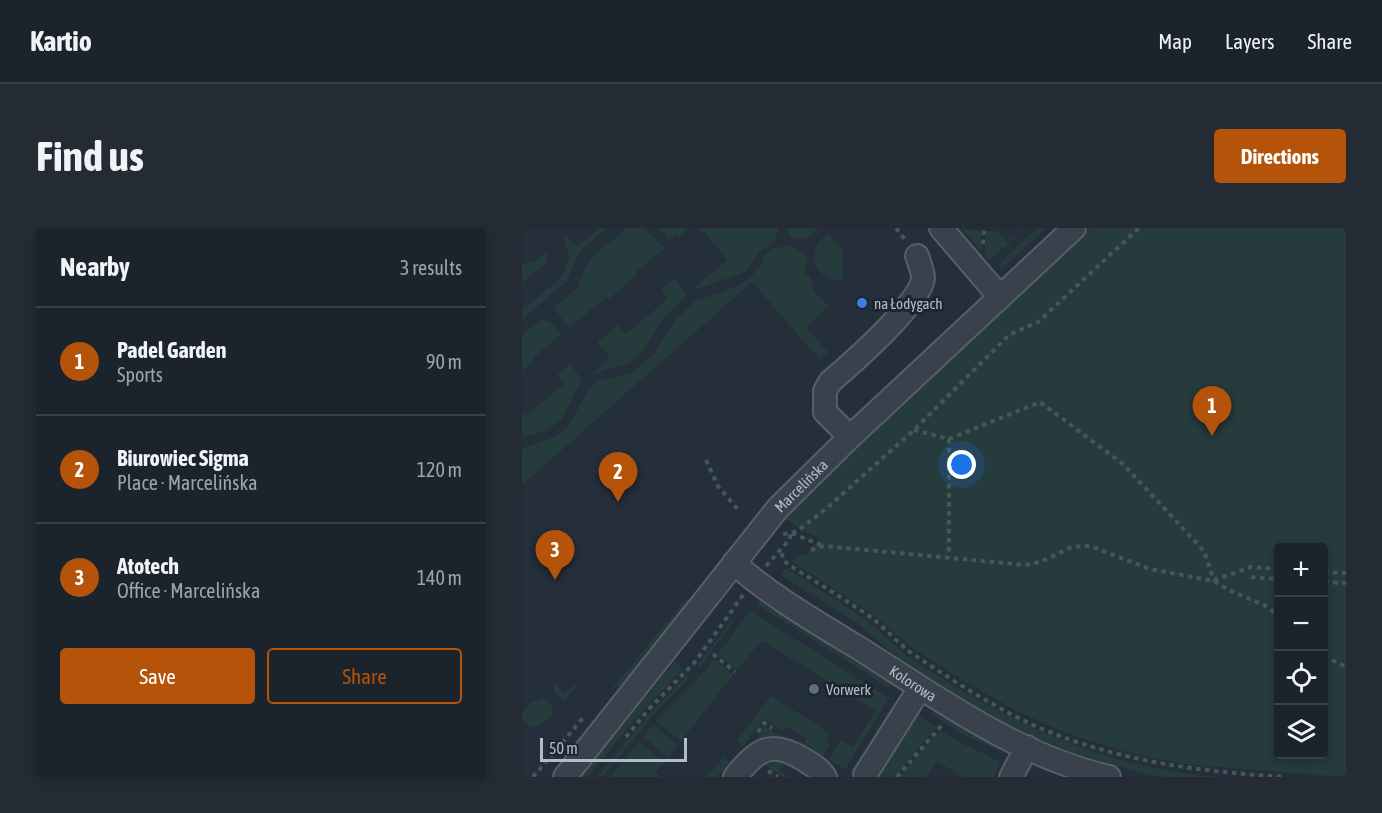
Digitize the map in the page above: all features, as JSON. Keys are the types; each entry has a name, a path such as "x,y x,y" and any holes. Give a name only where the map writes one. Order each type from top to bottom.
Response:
{"street":[{"path":"941,228 1000,297"},
{"name":"Marcelińska","path":"565,777 778,508 850,437 1074,228"},
{"path":"850,437 825,412 825,392 830,382 887,330 919,292 923,278 917,256"},
{"name":"Kolorowa","path":"734,563 767,590 984,726 1027,747 1109,777"},
{"path":"865,775 920,688"},
{"path":"1011,777 1027,747"},
{"path":"735,777 750,758 761,751 779,748 788,750 818,768 825,777"}],"path":[{"path":"768,564 789,540 792,533 828,507 914,430 1009,335 1038,322 1139,228"},
{"path":"914,430 948,439 1040,402 1123,464 1204,551 1214,581"},
{"path":"948,439 949,557"},
{"path":"706,460 718,486 739,511"},
{"path":"790,527 792,533"},
{"path":"780,534 792,533 824,546 1025,565 1040,562 1072,547 1090,546 1150,569 1214,581 1229,591 1264,605 1274,612"},
{"path":"811,550 824,546"},
{"path":"782,553 783,560 789,565 871,617 911,653 977,695 1039,727 1130,758 1193,770 1284,777"},
{"path":"1214,581 1251,567 1274,569"},
{"path":"1328,572 1346,573"},
{"path":"1251,577 1274,579"},
{"path":"1328,582 1346,583"},
{"path":"621,743 649,709 695,662 747,590"},
{"path":"713,654 735,672"},
{"path":"1328,658 1346,667"},
{"path":"533,777 584,716"},
{"path":"897,777 941,726"}],"green space":[{"path":"600,228 607,228 579,252 567,281 522,319 522,310 561,278 569,258 564,238 567,236 576,247"},
{"path":"627,228 644,228 665,248 609,299 606,297 569,328 554,308 577,288 593,256"},
{"path":"658,228 689,228 679,237 677,234 669,240"},
{"path":"698,228 777,228 778,231 775,241 759,252 747,271 696,290 695,287 727,260"},
{"path":"786,228 819,228 805,239 792,238"},
{"path":"961,228 981,231 981,251"},
{"path":"1025,228 989,261 985,256 986,231 997,231 1007,242"},
{"path":"1037,228 1046,228 1002,269 1000,268 1001,262"},
{"path":"1090,228 1346,228 1346,777 1183,764 1122,751 1063,732 1013,709 957,677 915,650 867,610 791,561 799,555 807,554 819,538 800,529 784,517 870,432 872,434 874,429 1029,284 1033,283 1033,280 1086,231 1088,232"},
{"path":"828,233 844,252 842,282 824,275 815,263 816,248"},
{"path":"790,245 807,257 804,274 810,277 814,291 829,306 806,328 828,352 820,360 752,282 522,485 522,449 556,436 567,428 588,391 596,382 632,373 654,354 675,320 695,301 738,286 751,277 762,262 762,258 771,249"},
{"path":"548,252 546,263 522,283 522,264 533,262"},
{"path":"675,278 687,295 660,323 644,350 628,364 594,375 592,373 610,358 597,342 618,325 626,334 668,299 661,290"},
{"path":"542,320 549,321 562,334 533,358 535,360 522,371 522,335"},
{"path":"570,364 582,380 561,420 548,430 522,438 522,413 526,416 564,384 557,375"},
{"path":"786,568 870,623 912,659 984,703 1021,722 1097,753 1178,772 1220,777 1150,775 1087,758 1030,736 976,709 905,664 859,625 781,575"},
{"path":"687,598 689,600 623,686 612,689"},
{"path":"760,599 890,681 896,689 888,687 756,604"},
{"path":"750,611 889,698 845,770 829,760 841,740 853,747 875,711 762,640 737,670 718,654"},
{"path":"731,621 733,622 699,668 697,666"},
{"path":"714,659 733,675 681,741 656,721"},
{"path":"675,661 683,669 647,706 587,777 581,777"},
{"path":"688,675 690,677 655,713 602,777 597,777 652,711"},
{"path":"553,682 564,694 575,684 576,686 564,702 554,692"},
{"path":"771,696 830,733 826,740 830,744 823,756 804,744 807,739 787,726 783,731 764,719 743,746 736,741"},
{"path":"543,698 551,703 554,713 546,721 533,728 522,720 522,713 530,703"},
{"path":"894,702 898,704 857,777 850,773"},
{"path":"930,711 938,712 995,745 1002,752 966,736"},
{"path":"915,714 936,727 895,777 877,777 908,728"},
{"path":"653,725 678,745 668,757 643,737"},
{"path":"765,727 796,746 744,753"},
{"path":"940,730 1001,762 994,777 962,777 937,761 927,777 900,777"},
{"path":"639,742 664,762 655,773 661,777 610,777"},
{"path":"723,757 730,762 718,777 707,777"},
{"path":"786,758 779,771 789,777 783,777 758,761"}],"place":[{"name":"na Łodygach","path":"862,303"},
{"name":"Padel Garden","path":"1212,436"},
{"name":"Biurowiec Sigma","path":"618,502"},
{"name":"Atotech","path":"555,580"},
{"name":"Vorwerk","path":"814,689"}]}
